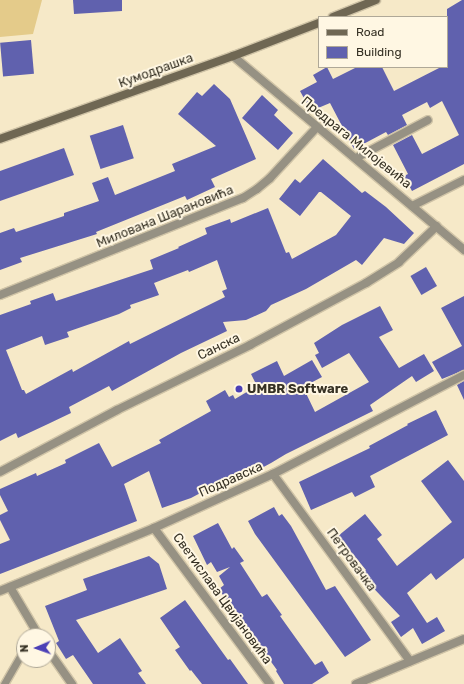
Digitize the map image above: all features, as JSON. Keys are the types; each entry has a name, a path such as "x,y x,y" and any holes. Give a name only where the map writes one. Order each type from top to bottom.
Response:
{"street":[{"path":"336,16 376,0"},
{"name":"Кумодрашка","path":"0,139 233,56 318,22"},
{"name":"Предрага Милојевића","path":"233,56 464,250"},
{"path":"356,158 428,120"},
{"name":"Милована Шарановића","path":"0,295 243,198 270,178 317,127"},
{"path":"412,206 464,180"},
{"name":"Санска","path":"0,472 117,410 250,345 366,283 399,262 437,226"},
{"name":"Подравска","path":"0,591 154,528 273,474 464,375"},
{"name":"Петровачка","path":"273,474 410,661"},
{"name":"Светислава Цвијановића","path":"154,528 270,684"},
{"path":"10,587 33,628"},
{"path":"356,684 464,639"},
{"path":"56,661 72,684"}],"lane":[{"path":"4,684 16,664"}],"shaded area":[{"path":"0,0 42,0 33,34 0,37"}],"building":[{"path":"73,0 122,0 122,11 74,14"},
{"path":"464,0 464,164 412,191 404,176 408,174 393,145 412,135 422,154 459,135 442,101 430,108 427,102 402,115 407,125 388,135 386,132 354,149 330,103 311,111 300,91 317,82 313,75 325,68 328,68 333,79 355,68 382,68 394,91 439,68 448,68 447,9"},
{"path":"31,40 34,74 3,77 0,43"},
{"path":"214,84 230,99 256,159 211,179 215,187 187,200 185,196 96,232 97,234 20,258 22,262 0,270 0,233 14,228 16,232 64,216 64,213 99,201 92,183 108,177 115,195 175,171 172,164 216,146 178,114 197,92 202,96"},
{"path":"262,95 278,110 274,115 293,133 278,150 242,118"},
{"path":"123,125 134,158 101,169 90,136"},
{"path":"64,148 74,175 0,201 0,171"},
{"path":"323,159 362,193 365,191 386,207 414,233 404,244 384,238 362,265 356,260 306,289 271,305 266,311 246,320 223,322 227,331 181,353 112,391 109,386 69,407 71,413 18,438 16,433 0,441 0,315 31,304 30,301 53,293 56,301 153,269 150,260 207,234 205,228 230,219 231,223 268,208 286,253 289,252 292,259 336,235 351,216 319,192 300,216 279,199 295,179 300,183","holes":["217,260 227,289 222,291 225,297 130,344 129,341 73,372 72,369 26,394 24,390 22,390 6,350 42,336 45,345 69,337 67,332 119,314 131,308 130,305 159,295 154,283 188,270 189,272"]},
{"path":"426,267 437,286 421,295 410,276"},
{"path":"464,296 464,370 442,379 432,362 462,346 441,308"},
{"path":"380,306 393,330 379,337 399,368 424,354 434,371 416,382 412,376 370,405 373,411 286,454 258,470 255,464 191,498 162,508 149,471 124,484 137,521 0,574 0,544 10,540 0,520 0,515 8,511 0,495 0,489 36,473 37,476 66,463 65,460 99,443 112,467 161,443 159,440 211,411 206,401 225,390 229,397 233,395 235,399 257,386 251,374 277,361 284,376 312,360 322,377 303,387 315,412 369,382 349,353 322,368 315,355 319,353 314,343 342,325"},
{"path":"464,381 464,400 457,385"},
{"path":"436,410 448,435 370,476 375,487 355,497 352,492 311,510 299,482 370,448 369,446 408,425 407,424"},
{"path":"448,460 464,481 464,558 436,580 431,573 407,593 427,623 437,617 445,631 422,644 413,628 401,637 391,622 400,616 360,574 366,570 338,536 365,514 382,535 377,539 397,566 452,522 421,481"},
{"path":"274,507 279,516 282,514 291,526 326,590 335,586 371,640 345,657 255,534 248,521"},
{"path":"218,523 232,549 234,547 244,561 240,563 262,597 267,594 282,615 280,616 315,665 322,661 329,673 312,684 284,684 276,671 277,670 259,645 260,644 234,608 232,609 219,589 224,585 219,576 230,567 217,572 211,562 207,565 193,536"},
{"path":"149,556 159,564 167,589 76,620 98,653 120,638 142,671 138,673 146,684 93,684 73,655 66,659 56,643 59,641 56,634 56,628 54,628 45,606 87,590 83,579"},
{"path":"185,600 228,660 230,659 248,684 202,684 191,670 190,671 175,650 180,647 160,618"}],"place":[{"name":"UMBR Software","path":"239,389"}]}
